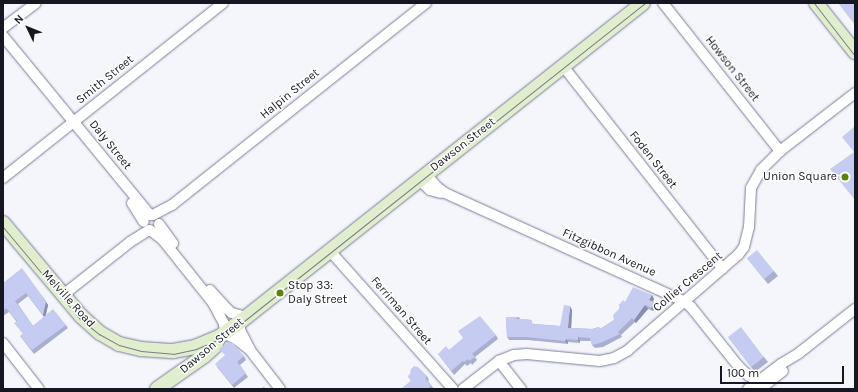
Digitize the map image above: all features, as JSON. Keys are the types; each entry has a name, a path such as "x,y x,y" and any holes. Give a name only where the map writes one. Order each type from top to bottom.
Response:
{"main road":[{"path":"816,3 855,52"},
{"name":"Dawson Street","path":"157,389 212,350 222,335 243,320 563,66 635,5"},
{"name":"Melville Road","path":"3,223 90,325 119,344 152,350 182,350 195,347 222,335"},
{"name":"Dawson Street","path":"154,389 174,368 182,350"}],"street":[{"path":"3,28 36,3"},
{"name":"Smith Street","path":"3,178 223,3"},
{"name":"Halpin Street","path":"63,295 130,242 172,205 426,3"},
{"name":"Howson Street","path":"663,3 780,151"},
{"name":"Daly Street","path":"3,36 151,223 212,303 222,319 222,335"},
{"name":"Daly Street","path":"3,45 72,123"},
{"name":"Foden Street","path":"563,66 723,269"},
{"name":"Collier Crescent","path":"463,389 499,361 514,355 527,354 600,361 614,358 627,351 738,255 747,237 749,227 749,200 754,179 769,161 780,151 855,93"},
{"name":"Fitzgibbon Avenue","path":"423,177 445,193 684,302 691,307 755,386"},
{"name":"Daly Street","path":"151,223 176,248 227,309 243,320"},
{"name":"Ferriman Street","path":"330,251 453,389"},
{"path":"755,386 785,369 799,353 855,309"},
{"path":"243,320 240,330 250,350 280,389"},
{"path":"222,335 236,339 250,350"},
{"path":"3,343 39,389"},
{"path":"499,361 521,389"}],"building":[{"path":"838,3 855,3 855,25"},
{"name":"Union Square","path":"855,126 855,200 830,169 854,152 842,137"},
{"path":"757,250 774,271 764,279 747,258"},
{"path":"22,268 46,302 43,315 26,293 15,301 33,326 53,309 66,325 32,350 20,336 23,334 14,323 17,321 6,308 3,311 3,283"},
{"path":"633,287 652,295 649,300 654,302 651,308 645,305 634,320 632,318 618,332 620,334 600,343 592,345 590,338 578,337 578,340 566,339 565,341 526,337 507,337 506,317 519,317 515,319 532,320 532,324 560,326 564,305 570,306 568,328 592,329 599,327 600,329 614,320 613,315 621,307 619,305 623,300 625,302"},
{"path":"480,316 496,335 472,354 475,357 469,361 468,359 464,362 463,361 451,371 438,354 446,346 449,350 463,338 458,331"},
{"path":"741,327 764,357 751,367 728,337"},
{"path":"228,342 233,343 244,356 237,362 246,373 232,385 215,364 225,355 219,349"},
{"path":"414,366 418,367 427,376 425,378 431,386 427,389 401,389 411,381 408,376"}],"tram line":[{"path":"3,227 79,318 99,334 119,345 141,351 173,354 196,349 217,340 239,325 645,3"},
{"path":"814,3 855,56"}],"place":[{"name":"Union Square","path":"845,177"},
{"name":"Stop 33: Daly Street","path":"280,293"}]}
